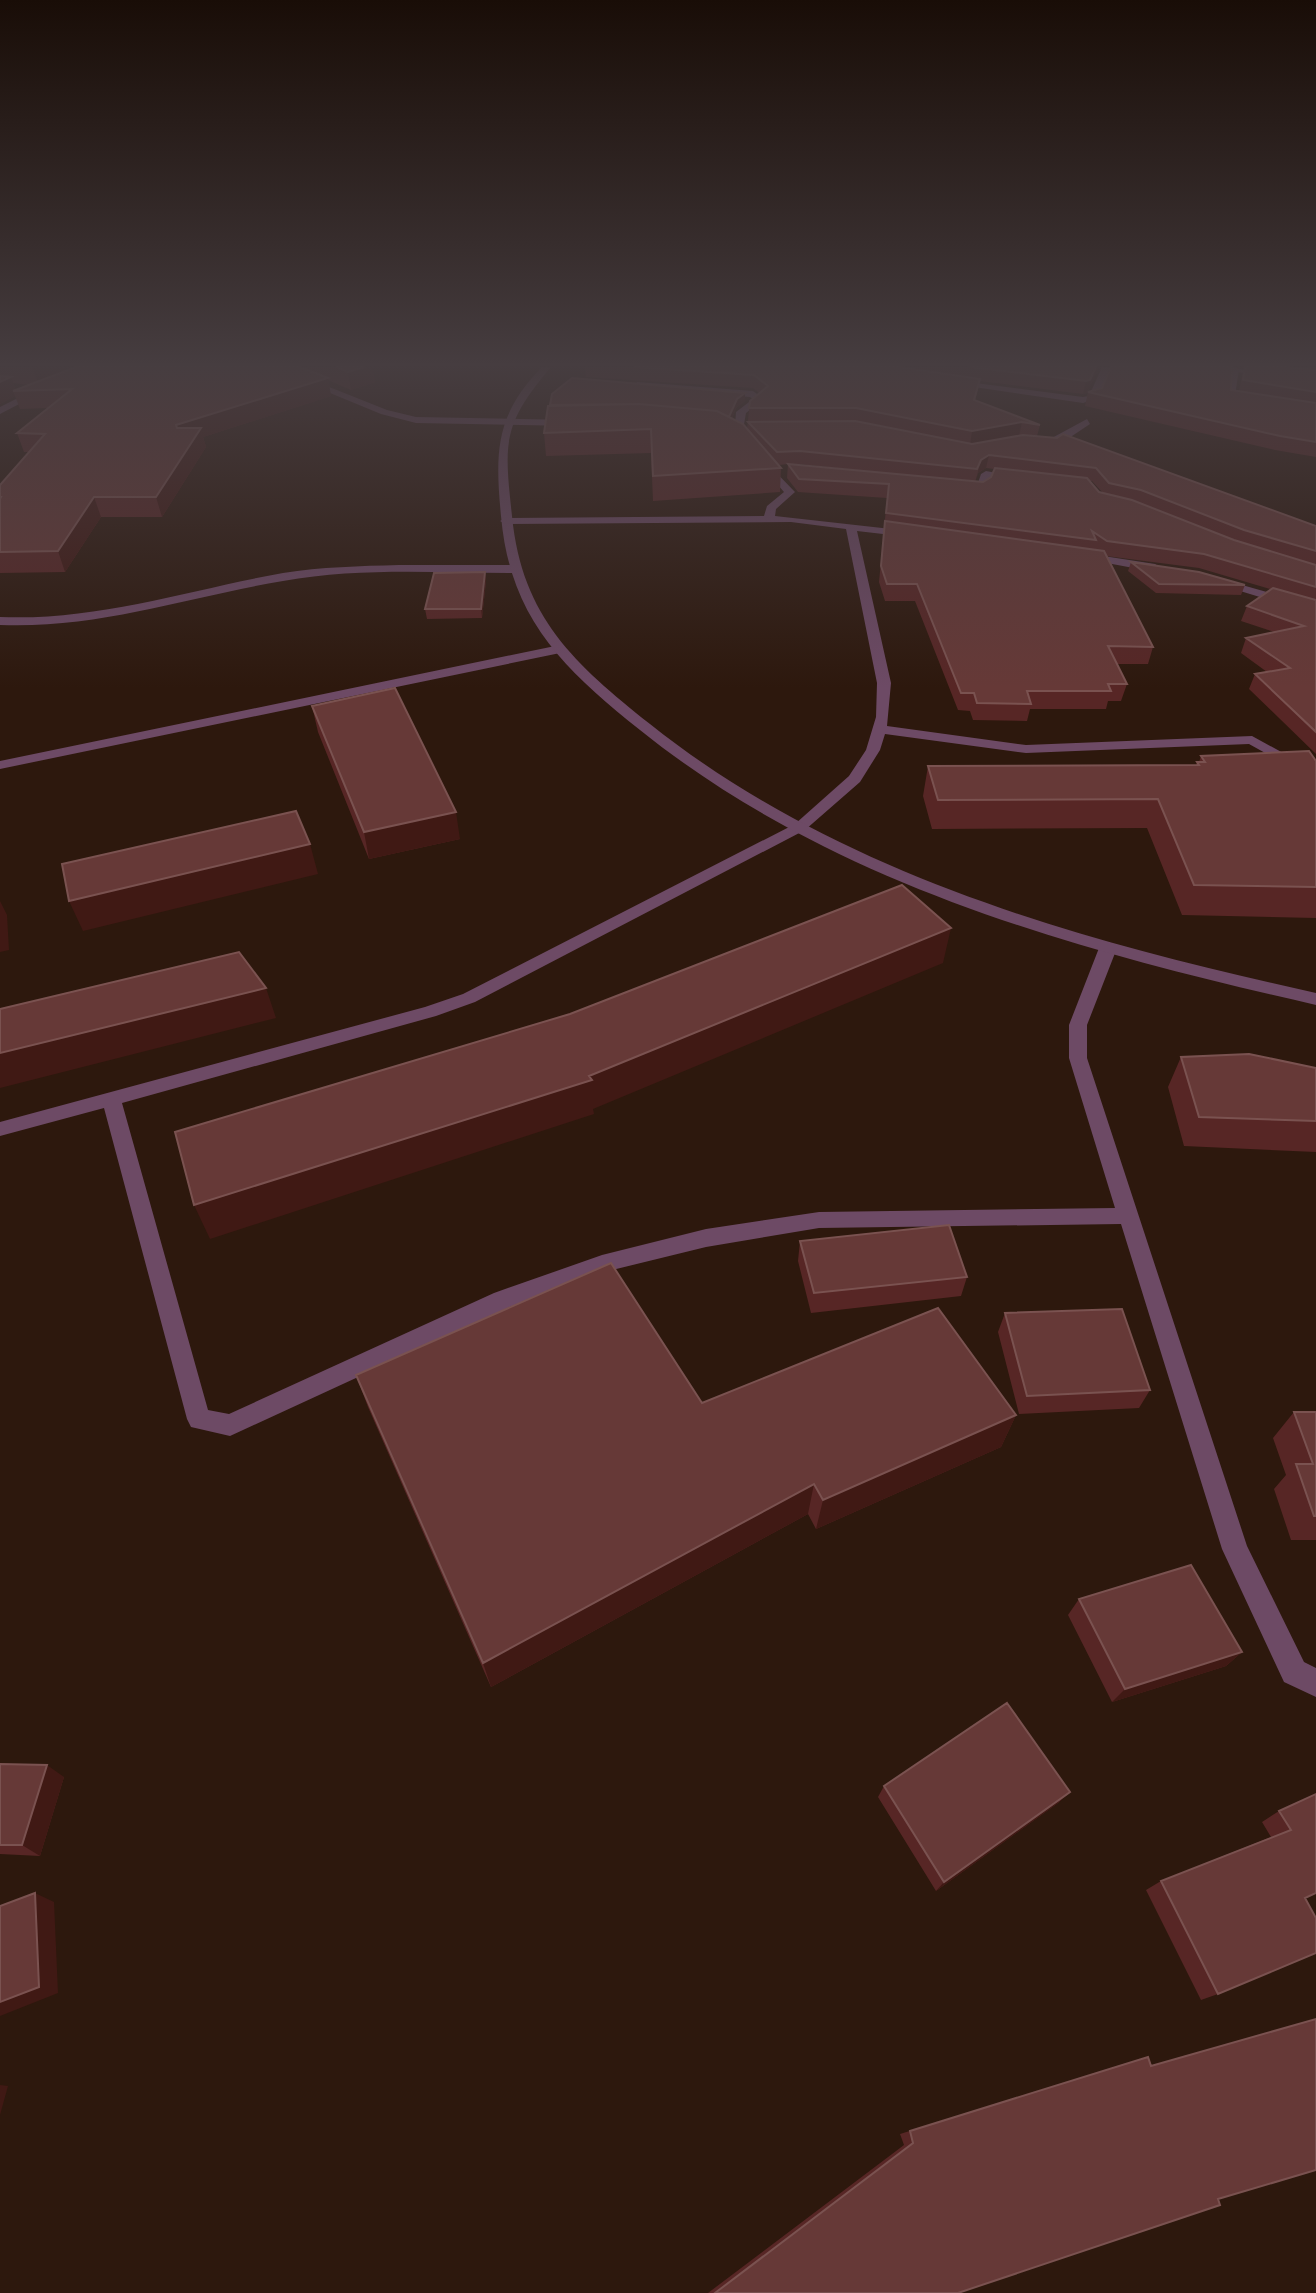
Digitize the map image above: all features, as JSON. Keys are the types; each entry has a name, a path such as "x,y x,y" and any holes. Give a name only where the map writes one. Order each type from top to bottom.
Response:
{"street":[{"path":"503,474 506,521 521,588 560,649 642,728 703,771 800,827 909,878 1055,933 1213,977 1316,999"},
{"path":"769,519 771,508 790,492 774,474"},
{"path":"950,487 981,490 986,474"},
{"path":"986,474 1030,479"},
{"path":"506,521 769,519 927,536"},
{"path":"0,1129 430,1012 469,998 800,827 855,779 873,750 879,729 884,683 851,527"},
{"path":"1064,554 1169,570"},
{"path":"0,621 76,619 286,577 330,572 515,569"},
{"path":"1211,578 1310,608 1316,596"},
{"path":"0,765 560,649"},
{"path":"879,729 1026,749 1252,740 1316,777"},
{"path":"1108,948 1078,1025 1078,1058 1235,1549 1294,1672 1316,1683"},
{"path":"111,1099 199,1419 230,1425 502,1300 602,1264 706,1238 819,1220 1129,1216"}],"building":[{"path":"10,474 171,474 156,497 94,497 58,551 0,552 0,485"},
{"path":"795,474 896,474 983,482 992,474 1050,474 1087,478 1099,492 1132,500 1234,540 1316,565 1316,587 1204,554 1107,541 1092,531 1096,540 886,513 889,484 799,479"},
{"path":"1101,474 1173,474 1316,526 1316,551 1244,530 1141,490 1109,483"},
{"path":"885,521 1104,551 1153,647 1108,646 1127,684 1108,684 1111,691 1027,691 1031,704 977,703 974,693 961,693 917,584 887,584 881,566"},
{"path":"1131,562 1199,572 1245,585 1159,584"},
{"path":"485,572 481,609 425,609 434,573"},
{"path":"1273,588 1316,600 1316,732 1255,674 1290,668 1246,638 1304,626 1247,606"},
{"path":"395,688 456,812 364,832 312,706"},
{"path":"1309,751 1316,761 1316,887 1194,885 1158,799 938,800 928,766 1199,765 1197,762 1205,762 1201,756"},
{"path":"296,811 310,844 69,901 62,864"},
{"path":"902,885 951,928 589,1076 592,1080 194,1205 175,1132 570,1014"},
{"path":"239,952 266,988 0,1053 0,1009"},
{"path":"1249,1054 1316,1068 1316,1121 1199,1117 1181,1057"},
{"path":"949,1225 967,1277 814,1293 800,1241"},
{"path":"611,1263 702,1403 938,1308 1016,1415 823,1500 814,1484 483,1663 356,1375"},
{"path":"1122,1309 1150,1390 1027,1396 1005,1313"},
{"path":"1294,1412 1316,1412 1316,1516 1296,1464 1313,1464"},
{"path":"1191,1565 1242,1652 1125,1689 1079,1599"},
{"path":"1007,1703 1070,1792 944,1882 884,1786"},
{"path":"0,1764 47,1765 22,1845 0,1845"},
{"path":"1316,1794 1316,1893 1305,1898 1316,1918 1316,1953 1218,1994 1161,1881 1291,1830 1279,1811"},
{"path":"35,1893 39,1987 0,2002 0,1906"},
{"path":"1316,2019 1316,2170 1218,2199 1220,2205 958,2293 715,2293 913,2143 910,2131 1148,2057 1151,2066"}]}
